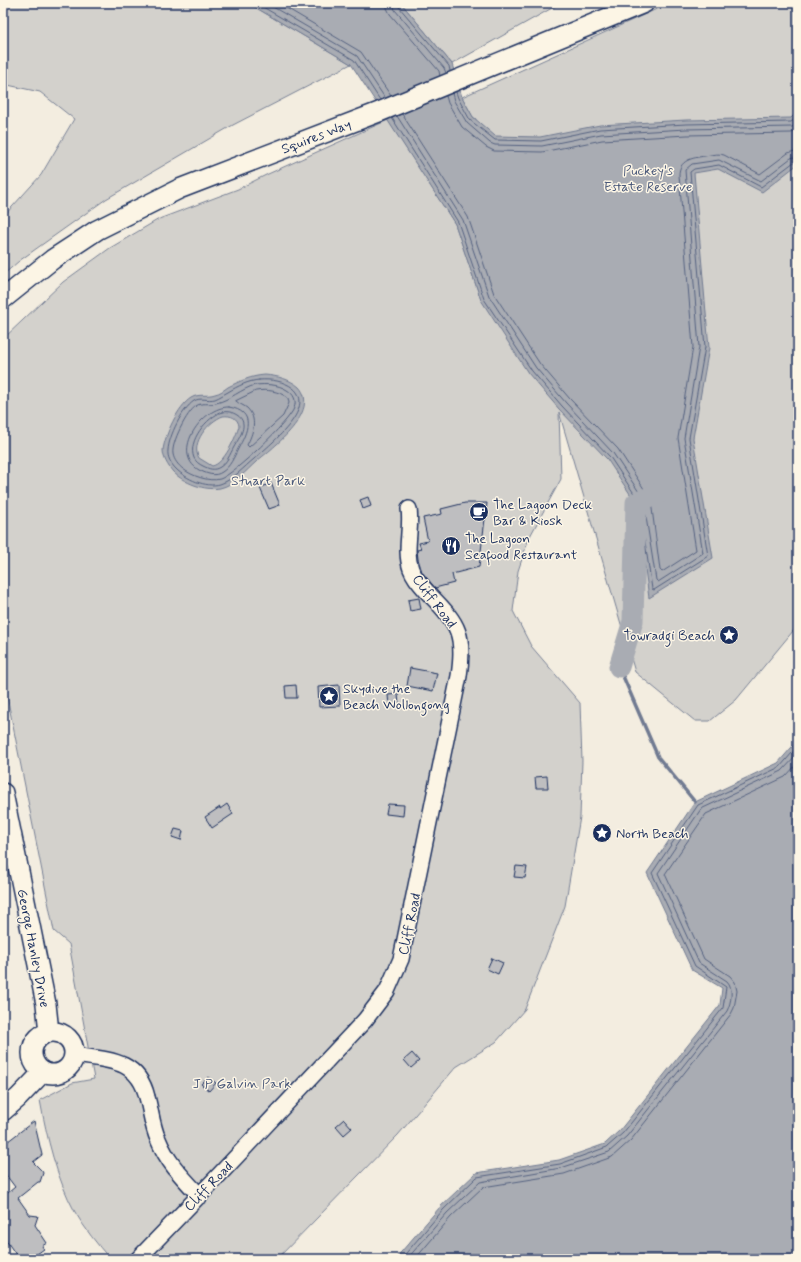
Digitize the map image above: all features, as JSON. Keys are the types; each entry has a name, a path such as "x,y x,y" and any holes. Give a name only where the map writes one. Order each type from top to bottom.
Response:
{"main road":[{"name":"Squires Way","path":"3,298 53,259 92,234 179,189 379,112 644,3"},
{"name":"George Hanley Drive","path":"3,793 46,1004 49,1032"},
{"path":"49,1032 62,1033 68,1037 74,1048 73,1062 64,1072 57,1074 43,1072 34,1063 32,1057 32,1050 37,1038 49,1032"},
{"path":"3,1111 43,1072"}],"street":[{"name":"Cliff Road","path":"138,1259 200,1196 365,1020 387,991 401,959 459,676 461,652 459,636 453,620 419,583 411,568 408,553 410,526 409,508"},
{"path":"74,1055 118,1062 135,1072 146,1090 154,1129 166,1156 200,1196"}],"green space":[{"path":"6,3 248,3 351,64 233,125 106,199 19,261 3,275 3,217 41,175 74,119 40,92 3,84 3,5"},
{"path":"401,3 561,3 452,64"},
{"path":"670,3 798,3 798,625 736,700 710,721 695,721 635,672 559,412 561,479 529,538 518,571 513,611 531,646 580,703 582,761 580,817 565,906 525,1009 496,1042 456,1067 398,1135 277,1259 110,1259 83,1224 68,1199 53,1157 40,1100 72,1083 94,1079 69,944 54,931 3,676 3,339 63,282 110,248 159,219 238,189 388,120 455,224 481,300 476,119 473,117 462,97"}],"water":[{"path":"248,3 401,3 452,64 462,97 473,117 495,136 540,137 600,125 686,120 791,118 798,111 798,164 762,192 718,169 694,173 709,348 693,438 713,558 649,598 636,503 607,459 559,409 528,373 481,300 455,224 351,64"},
{"path":"270,375 292,382 299,387 304,397 304,407 300,418 283,438 240,477 230,484 220,488 214,489 201,487 189,483 173,472 168,465 163,450 169,429 181,407 191,398 200,395 217,394 241,381","holes":["223,416 236,419 239,426 225,455 221,460 212,466 199,458 197,446 202,433 212,423"]},
{"path":"798,740 798,1259 395,1259 440,1207 476,1173 559,1160 605,1144 620,1130 720,1005 722,988 692,970 647,873 695,802 778,763"}],"building":[{"path":"271,483 280,505 269,509 260,488"},
{"path":"368,497 371,506 363,509 360,500"},
{"name":"The Lagoon Seafood Restaurant","path":"465,503 487,503 479,567 452,574 454,583 435,588 422,572 418,559 417,550 421,549 419,543 428,541 423,518 442,514 441,509"},
{"path":"419,598 421,609 410,611 408,600"},
{"path":"410,668 437,673 433,691 407,686"},
{"path":"296,685 297,698 286,698 285,686"},
{"path":"339,685 340,706 319,707 318,687"},
{"path":"398,694 399,705 389,706 388,695"},
{"path":"547,776 548,788 536,788 535,777"},
{"path":"227,804 233,814 212,828 205,817"},
{"path":"388,804 404,805 403,816 386,814"},
{"path":"175,829 183,831 181,840 172,837"},
{"path":"516,866 527,867 525,878 514,877"},
{"path":"492,958 503,963 498,974 487,969"},
{"path":"412,1053 419,1061 411,1068 404,1060"},
{"path":"208,1077 216,1083 209,1091 201,1084"},
{"path":"344,1119 352,1128 344,1135 336,1126"},
{"path":"34,1121 42,1155 33,1162 43,1173 40,1182 18,1198 30,1215 38,1216 35,1225 47,1243 42,1246 44,1249 30,1259 27,1256 19,1259 3,1236 3,1197 15,1187 3,1171 3,1145"}],"waterway":[{"path":"619,667 633,621 636,503 662,492"},
{"path":"619,667 658,757 695,802"}],"place":[{"name":"The Lagoon Deck Bar & Kiosk","path":"479,512"},
{"name":"The Lagoon Seafood Restaurant","path":"451,546"},
{"name":"Towradgi Beach","path":"729,635"},
{"name":"Skydive the Beach Wollongong","path":"329,696"},
{"name":"North Beach","path":"602,833"}],"park label":[{"name":"Puckey's Estate Reserve","path":"648,178"},
{"name":"Stuart Park","path":"268,480"},
{"name":"J P Galvin Park","path":"242,1083"}]}
